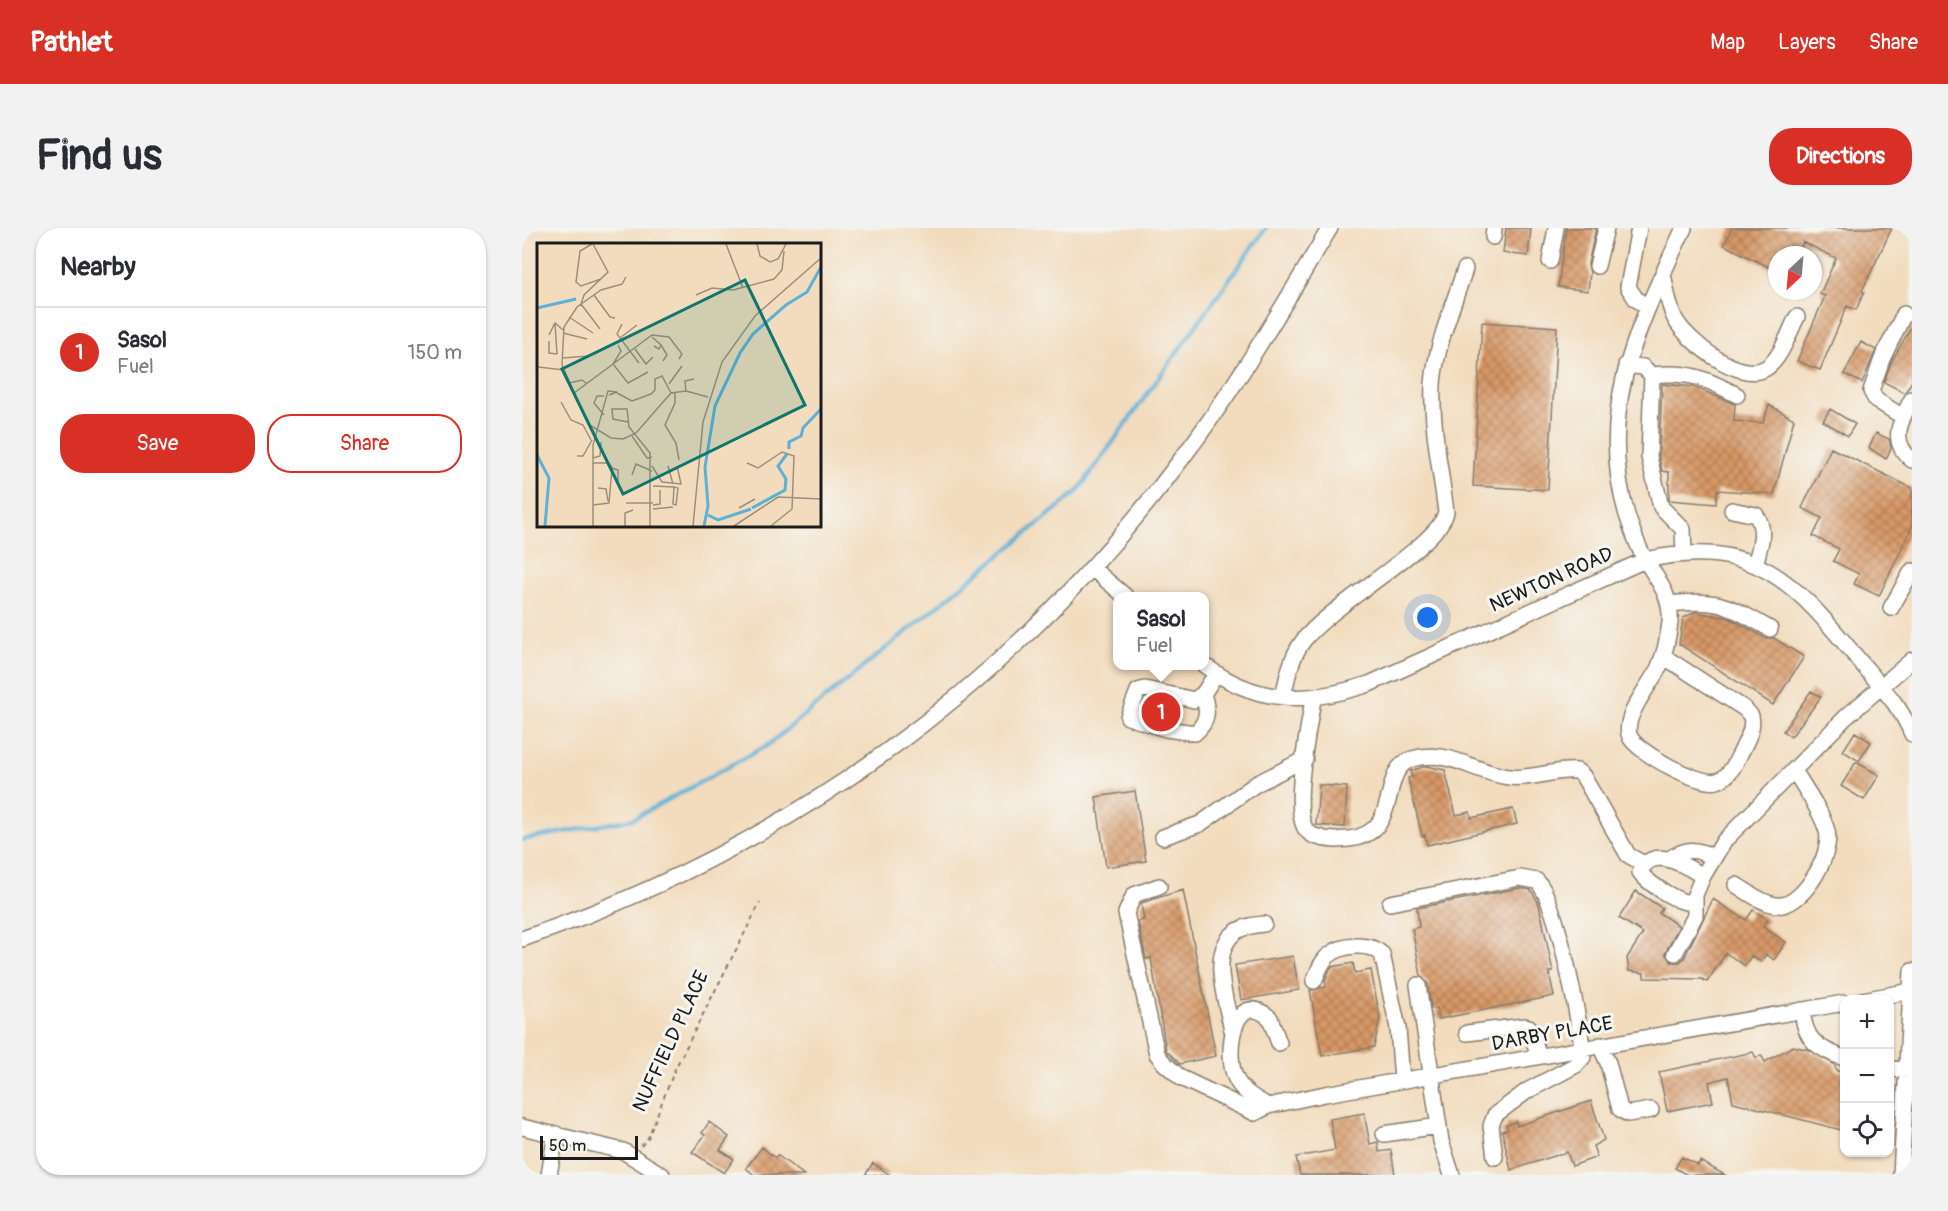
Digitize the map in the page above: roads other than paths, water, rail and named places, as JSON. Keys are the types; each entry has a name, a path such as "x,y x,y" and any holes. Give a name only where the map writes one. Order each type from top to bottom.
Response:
{"street":[{"path":"522,939 620,903 686,873 820,799 907,738 981,677 1037,627 1093,569 1152,498 1206,427 1330,228"},
{"path":"1550,261 1556,228"},
{"path":"1597,266 1606,228"},
{"path":"1639,228 1628,286 1636,299 1647,307"},
{"path":"1663,656 1751,716 1753,724 1750,732 1735,765 1723,778 1706,782 1645,753 1629,736 1631,714 1663,656 1669,629 1669,604 1660,582 1646,560 1628,515 1617,460 1618,398 1626,365 1647,307 1683,228"},
{"path":"1282,697 1295,653 1315,627 1418,547 1444,521 1446,512 1436,441 1433,383 1437,354 1465,269"},
{"path":"1663,274 1672,311 1681,329 1698,344 1739,372 1759,372 1768,367 1797,317"},
{"path":"1903,417 1876,400 1871,391 1882,359 1904,314"},
{"path":"1626,365 1643,367 1652,375 1690,374 1706,378 1737,394"},
{"path":"1652,375 1649,456 1661,507 1683,529 1684,553"},
{"path":"1912,399 1897,437 1905,455 1912,460"},
{"path":"1732,510 1756,515 1761,521 1762,532 1755,565"},
{"name":"NEWTON ROAD","path":"1210,669 1262,694 1313,699 1338,694 1369,684 1646,560 1684,553 1716,555 1769,571 1803,596 1881,687 1912,734"},
{"path":"1093,569 1119,592"},
{"path":"1891,608 1912,571"},
{"path":"1669,604 1704,600 1717,603 1770,629"},
{"path":"1675,953 1695,916 1695,898 1702,876 1724,841 1846,717 1912,660"},
{"path":"1203,694 1198,698 1188,700 1141,690 1136,694 1128,717 1166,729 1195,733 1204,723 1208,711 1203,694 1210,669"},
{"path":"1313,699 1300,807 1303,825 1315,837 1331,840 1368,834 1385,813 1400,767 1412,759 1440,756 1508,777 1525,779 1577,771 1583,776 1628,855 1644,864"},
{"path":"1163,837 1200,824 1256,784 1305,759"},
{"path":"1736,885 1773,905 1782,905 1790,903 1805,890 1818,869 1827,846 1827,830 1794,770"},
{"path":"1669,859 1680,852 1693,849 1713,857"},
{"path":"1695,898 1687,904 1681,902 1647,880 1640,872 1644,864 1658,858 1669,859 1702,876"},
{"path":"1390,903 1520,878 1537,880 1546,893 1564,957 1583,1057 1576,1065 1518,1097 1495,1115 1491,1126 1495,1157"},
{"name":"DARBY PLACE","path":"1159,886 1134,895 1126,913 1157,1054 1181,1078 1247,1111 1260,1112 1268,1106 1402,1080 1840,1003"},
{"path":"1264,924 1237,931 1223,949 1222,979 1232,1030 1232,1065 1235,1079 1252,1097 1268,1106"},
{"path":"1314,981 1324,961 1340,950 1367,946 1382,954 1398,1028 1402,1080"},
{"path":"1905,1171 1912,971"},
{"path":"1418,985 1429,1076 1438,1126 1452,1175"},
{"path":"1886,995 1911,991"},
{"path":"1802,1010 1805,1032 1809,1039 1840,1055"},
{"path":"1232,1030 1240,1016 1248,1011 1257,1011 1270,1018 1279,1043"},
{"path":"1467,1033 1524,1026 1532,1033 1539,1056"},
{"path":"1600,1046 1608,1064 1620,1109 1628,1114 1651,1110"},
{"path":"1894,1069 1907,1071"},
{"path":"1384,1134 1438,1126"},
{"path":"522,1127 634,1155 662,1175"},
{"path":"549,1175 556,1134"}],"waterway":[{"path":"522,840 633,819 768,745 1077,492 1266,228"}],"place":[{"name":"Sasol","path":"1161,712"}]}
